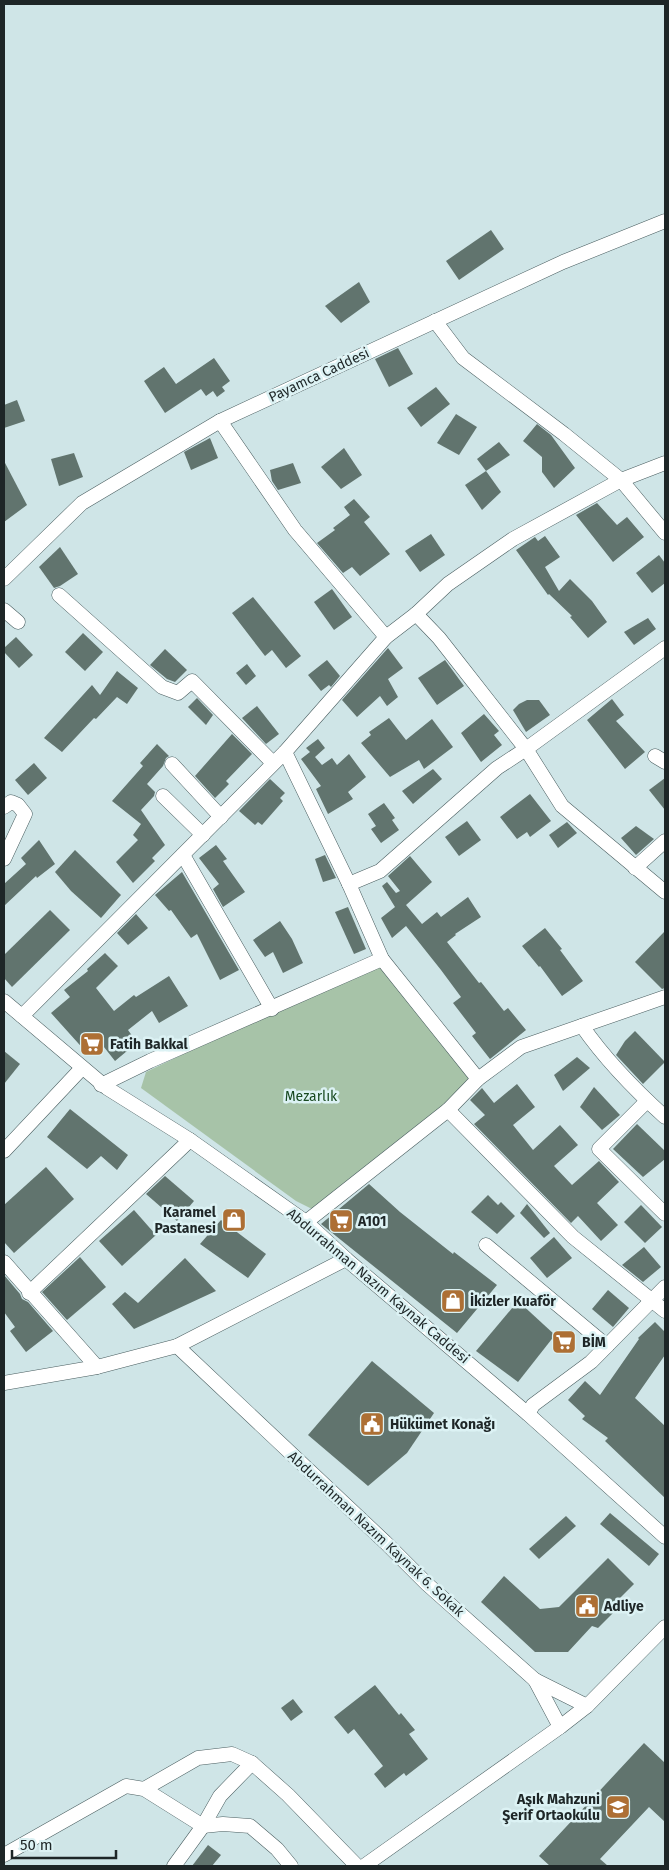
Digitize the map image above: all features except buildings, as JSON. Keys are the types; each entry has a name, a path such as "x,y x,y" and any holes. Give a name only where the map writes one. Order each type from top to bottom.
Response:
{"street":[{"name":"Payamca Caddesi","path":"4,579 82,503 220,421 563,262 665,221"},
{"path":"435,321 463,358 564,434 621,480 665,533"},
{"path":"220,421 295,530 386,637"},
{"path":"22,1016 285,752 386,637 416,614 448,584 513,539 621,480 665,464"},
{"path":"59,596 162,687 178,693 192,680 273,763"},
{"path":"4,610 18,622"},
{"path":"416,614 439,638 526,749 562,806 665,892"},
{"path":"349,884 380,871 497,768 665,648"},
{"path":"285,752 349,884 382,959 478,1079"},
{"path":"172,764 221,817"},
{"path":"163,796 203,835"},
{"path":"4,807 11,802 18,805 25,814 4,860"},
{"path":"636,868 665,841"},
{"path":"183,855 272,1009"},
{"path":"102,1085 150,1061 382,959"},
{"path":"306,1222 448,1110 478,1079 520,1047 665,997"},
{"name":"Abdurrahman Nazım Kaynak Caddesi","path":"4,1001 102,1085 190,1140 306,1222 346,1259 528,1414 665,1537"},
{"path":"582,1026 592,1040 647,1101 665,1117"},
{"path":"4,1151 82,1068"},
{"path":"647,1101 600,1149 665,1214"},
{"path":"448,1110 572,1237 665,1311"},
{"path":"29,1292 190,1140"},
{"path":"486,1245 607,1346"},
{"path":"4,1383 97,1367 177,1346 346,1259"},
{"path":"4,1262 97,1367"},
{"path":"528,1414 533,1405 591,1362 665,1287"},
{"name":"Abdurrahman Nazım Kaynak 6. Sokak","path":"177,1346 427,1584 535,1680 587,1706"},
{"path":"364,1866 587,1706 665,1626"},
{"path":"535,1680 560,1727"},
{"path":"144,1789 198,1758 232,1754 252,1763 288,1796 357,1866"},
{"path":"174,1866 203,1826 220,1796 252,1763"},
{"path":"4,1855 126,1786 144,1789 203,1826 223,1824 250,1826 278,1849 291,1866"}],"green space":[{"name":"Mezarlık","path":"382,959 478,1079 314,1210 296,1201 141,1088 146,1072"}],"place":[{"name":"Fatih Bakkal","path":"92,1044"},
{"name":"Karamel Pastanesi","path":"234,1220"},
{"name":"A101","path":"341,1221"},
{"name":"İkizler Kuaför","path":"453,1301"},
{"name":"BİM","path":"564,1342"},
{"name":"Hükümet Konağı","path":"372,1424"},
{"name":"Adliye","path":"587,1606"},
{"name":"Aşık Mahzuni Şerif Ortaokulu","path":"618,1807"}]}
